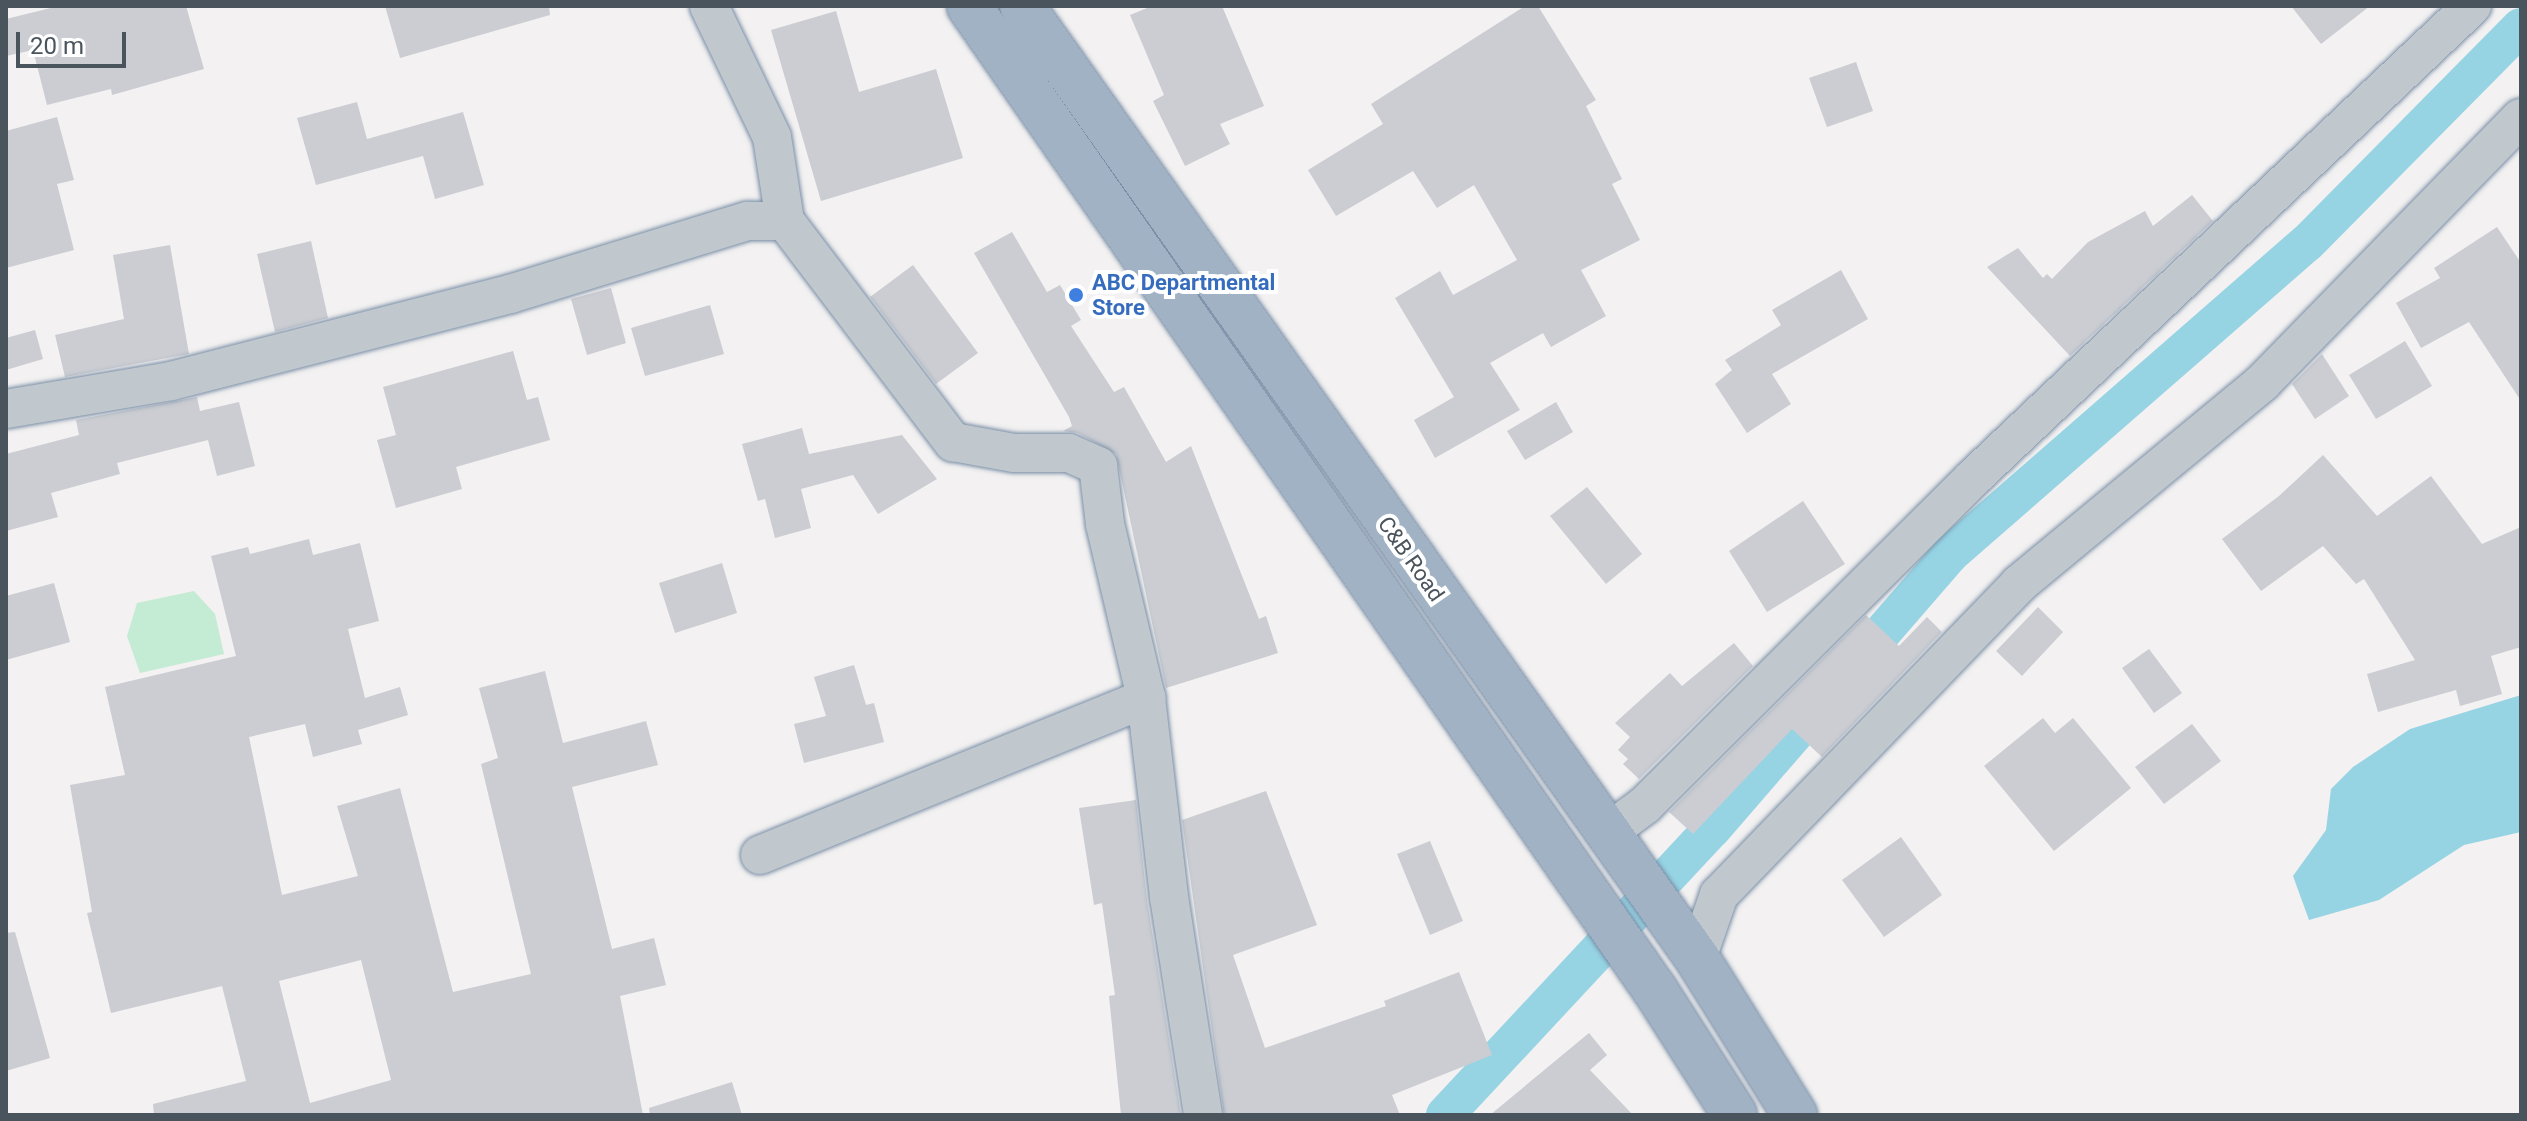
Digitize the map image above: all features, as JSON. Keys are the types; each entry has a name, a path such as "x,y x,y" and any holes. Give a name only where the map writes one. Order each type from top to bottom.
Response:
{"highway":[{"path":"969,6 1567,868 1655,990 1735,1115"},
{"name":"C&B Road","path":"1022,6 1606,834 1697,958 1795,1115"}],"street":[{"path":"709,6 772,137 785,221 953,442 1014,453 1069,453 1098,466 1105,524 1146,698 1169,897 1203,1115"},
{"path":"1606,834 1645,805 1973,478 2460,10"},
{"path":"1697,958 1719,895 2019,584 2263,382 2521,118"},
{"path":"6,409 171,381 510,294 748,221 785,221"},
{"path":"760,855 1146,698"}],"green space":[{"path":"194,591 215,614 224,654 140,673 127,636 137,603"}],"water":[{"path":"2521,695 2521,832 2464,845 2379,900 2309,920 2293,876 2326,830 2331,789 2353,767 2410,729"}],"building":[{"path":"59,6 186,6 204,69 112,95 111,89 47,105 33,50 6,56 6,19"},
{"path":"385,6 549,6 550,15 400,58"},
{"path":"1152,6 1222,6 1264,106 1220,124 1230,144 1185,166 1153,101 1164,95 1130,15"},
{"path":"1525,6 1538,6 1596,100 1586,106 1622,179 1612,184 1640,240 1581,270 1606,316 1551,347 1543,333 1490,363 1520,410 1435,458 1414,420 1454,397 1395,298 1440,271 1453,295 1517,260 1474,185 1437,208 1413,171 1336,216 1308,170 1383,124 1371,104"},
{"path":"2291,6 2370,6 2321,44"},
{"path":"836,11 859,92 936,69 963,158 821,201 771,30"},
{"path":"1856,62 1873,111 1827,127 1809,78"},
{"path":"357,102 367,139 463,112 484,185 435,199 423,156 316,185 297,118"},
{"path":"57,117 74,180 57,184 74,250 6,268 6,131"},
{"path":"2192,195 2213,221 2070,356 1987,267 2018,248 2043,278 2047,274 2052,279 2088,242 2145,211 2153,226"},
{"path":"2497,227 2521,263 2521,401 2469,322 2421,348 2396,303 2440,278 2434,268"},
{"path":"1012,232 1047,292 1060,285 1081,320 1071,326 1114,392 1124,387 1166,462 1191,446 1259,619 1266,616 1278,653 1166,688 1116,454 1078,433 1063,431 1072,426 1069,417 974,253"},
{"path":"311,241 328,318 275,332 257,254"},
{"path":"170,245 189,354 65,377 55,335 124,319 113,255"},
{"path":"913,265 978,353 936,384 870,297"},
{"path":"1841,270 1868,319 1772,374 1791,404 1747,433 1715,384 1732,370 1725,360 1781,325 1772,310"},
{"path":"611,288 626,343 587,355 571,299"},
{"path":"710,305 724,354 645,376 631,328"},
{"path":"35,330 43,359 6,370 6,338"},
{"path":"2405,341 2432,386 2376,419 2349,375"},
{"path":"513,351 527,400 538,397 550,440 456,467 462,489 396,508 377,440 396,435 383,387"},
{"path":"2322,354 2349,396 2315,419 2292,384"},
{"path":"197,397 200,411 239,402 255,466 217,476 208,440 117,463 120,474 51,493 58,517 6,531 6,454 79,435 76,420"},
{"path":"1556,402 1573,432 1525,460 1507,431"},
{"path":"802,428 809,454 902,435 937,479 878,514 853,475 801,489 811,528 775,538 765,499 758,501 742,444"},
{"path":"2323,455 2377,516 2431,476 2482,544 2521,527 2521,647 2491,656 2502,694 2460,706 2456,690 2378,712 2367,674 2415,660 2364,579 2356,584 2323,546 2261,591 2222,539 2279,496"},
{"path":"1587,487 1642,554 1606,584 1550,516"},
{"path":"1803,501 1845,564 1767,612 1729,551"},
{"path":"309,539 313,555 360,543 379,621 348,629 365,698 400,687 408,715 358,730 362,744 313,757 305,724 249,737 282,895 358,876 337,806 400,788 453,992 531,974 481,764 498,758 479,688 545,671 563,743 646,721 658,765 572,787 612,949 654,938 666,985 620,996 643,1115 154,1115 153,1104 246,1081 222,986 111,1013 87,913 92,912 70,785 125,775 105,687 236,656 211,556 248,547 250,554","holes":["361,960 391,1080 310,1103 279,981"]},
{"path":"722,563 737,613 675,633 659,583"},
{"path":"54,583 70,642 6,660 6,596"},
{"path":"2038,607 2063,632 2022,676 1996,651"},
{"path":"1866,615 1899,646 1927,617 1942,632 1822,757 1792,729 1693,834 1669,812"},
{"path":"1734,643 1753,666 1639,779 1623,764 1628,759 1618,750 1630,737 1615,723 1670,673 1682,686"},
{"path":"2149,649 2182,693 2154,713 2122,668"},
{"path":"854,665 866,705 874,703 884,742 804,763 794,724 826,716 814,677"},
{"path":"2043,718 2055,733 2073,718 2131,788 2054,851 1984,766"},
{"path":"2192,724 2221,761 2164,804 2135,767"},
{"path":"1266,791 1317,925 1233,955 1265,1048 1386,1006 1384,1001 1459,972 1492,1055 1392,1095 1400,1115 1224,1115 1182,820"},
{"path":"1136,800 1147,900 1181,1115 1121,1115 1109,996 1115,995 1102,903 1094,905 1079,808"},
{"path":"1901,837 1942,895 1884,937 1842,880"},
{"path":"1430,841 1463,921 1430,935 1397,854"},
{"path":"15,932 50,1058 6,1071 6,933"},
{"path":"1589,1033 1607,1055 1590,1070 1633,1115 1490,1115"},
{"path":"732,1082 742,1115 650,1115 649,1108"}],"waterway":[{"path":"1445,1115 1712,829 1949,555 2307,243 2521,27"}],"place":[{"name":"ABC Departmental Store","path":"1076,295"}]}
